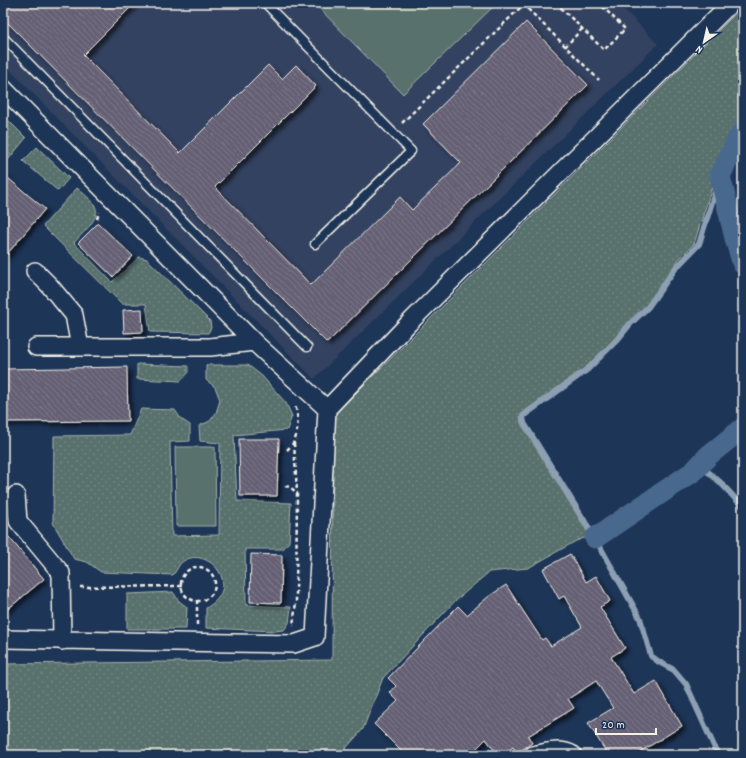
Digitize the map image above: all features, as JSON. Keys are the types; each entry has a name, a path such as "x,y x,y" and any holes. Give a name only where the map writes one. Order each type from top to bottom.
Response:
{"street":[{"path":"3,639 294,644 315,637 327,409 409,323 732,3"},
{"path":"3,88 254,342 327,409"},
{"path":"35,271 74,315 80,347"},
{"path":"36,347 210,347 254,342"},
{"path":"16,495 18,521 60,573 62,641"},
{"path":"533,755 551,751 570,753 573,755"}],"lane":[{"path":"265,3 411,151 315,244"},
{"path":"3,37 307,347"}],"path":[{"path":"393,133 524,4 559,6 563,3"},
{"path":"559,6 604,50 625,29 599,3"},
{"path":"524,4 599,80"},
{"path":"565,47 582,29"},
{"path":"293,400 297,410 297,429 294,443 297,493 296,602 293,628"},
{"path":"287,450 294,443"},
{"path":"285,486 290,487 297,493"},
{"path":"200,567 207,569 215,582 214,589 210,595 204,600 197,600 190,598 184,593 182,578 186,572 192,568 200,567"},
{"path":"76,587 182,586"},
{"path":"197,600 197,627"}],"shaded area":[{"path":"3,3 618,3 658,44 314,379 3,63"}],"green space":[{"path":"314,3 497,3 403,94"},
{"path":"743,6 743,127 739,129 734,136 713,184 694,244 679,259 646,306 586,367 526,410 520,416 521,423 590,536 576,541 528,568 489,572 455,601 383,678 363,729 340,755 3,755 3,664 332,660 333,417"},
{"path":"3,115 26,138 3,166"},
{"path":"37,147 69,178 58,191 23,161"},
{"path":"77,188 87,196 95,206 96,216 74,243 112,282 139,257 147,259 210,321 211,328 208,333 150,332 146,304 122,304 43,226"},
{"path":"137,364 188,366 188,373 181,381 137,379"},
{"path":"206,365 248,365 262,376 286,403 292,416 287,430 234,435 237,501 291,503 289,542 283,549 245,549 246,605 291,607 289,623 284,630 275,631 206,628 206,608 218,599 222,588 222,578 217,569 209,562 200,558 189,558 180,564 173,575 101,572 87,562 74,559 53,523 54,436 130,435 141,409 175,410 181,419 190,425 190,441 170,442 172,536 219,535 220,443 200,441 199,426 210,421 216,413 220,400 215,387 206,380"},
{"path":"175,447 215,447 216,526 176,526"},
{"path":"173,592 179,601 187,607 186,629 127,629 127,594"}],"water":[{"path":"743,127 743,141 725,174 718,173 731,141"}],"building":[{"path":"9,3 135,3 83,55 180,153 268,65 282,79 296,65 316,86 215,187 311,285 400,197 412,210 461,163 423,124 526,22 588,85 327,343 3,18 3,9"},
{"path":"3,174 45,209 3,259"},
{"path":"98,223 133,256 113,277 78,243"},
{"path":"142,309 143,332 124,333 123,310"},
{"path":"127,367 128,421 3,422 3,369"},
{"path":"239,439 279,439 277,496 240,496"},
{"path":"3,530 44,579 3,613"},
{"path":"251,554 282,555 281,603 250,602"},
{"path":"570,554 586,582 596,576 610,601 600,607 625,648 611,657 634,694 656,681 682,726 635,755 608,755 588,723 613,708 596,681 568,699 574,708 528,736 532,743 517,753 513,747 502,755 498,755 486,739 470,755 405,755 374,724 398,701 390,693 396,686 388,678 458,606 467,615 488,597 506,585 542,640 545,638 551,646 582,627 564,596 559,599 543,569"}],"waterway":[{"path":"743,132 739,136 720,176 736,242 743,264"},
{"path":"718,755 686,684 674,670 651,656 640,618 595,538 524,423 523,416 588,369 648,307 675,269 699,244 720,176"},
{"path":"595,538 694,471 709,455 743,428"},
{"path":"700,465 720,482 743,507"}]}
